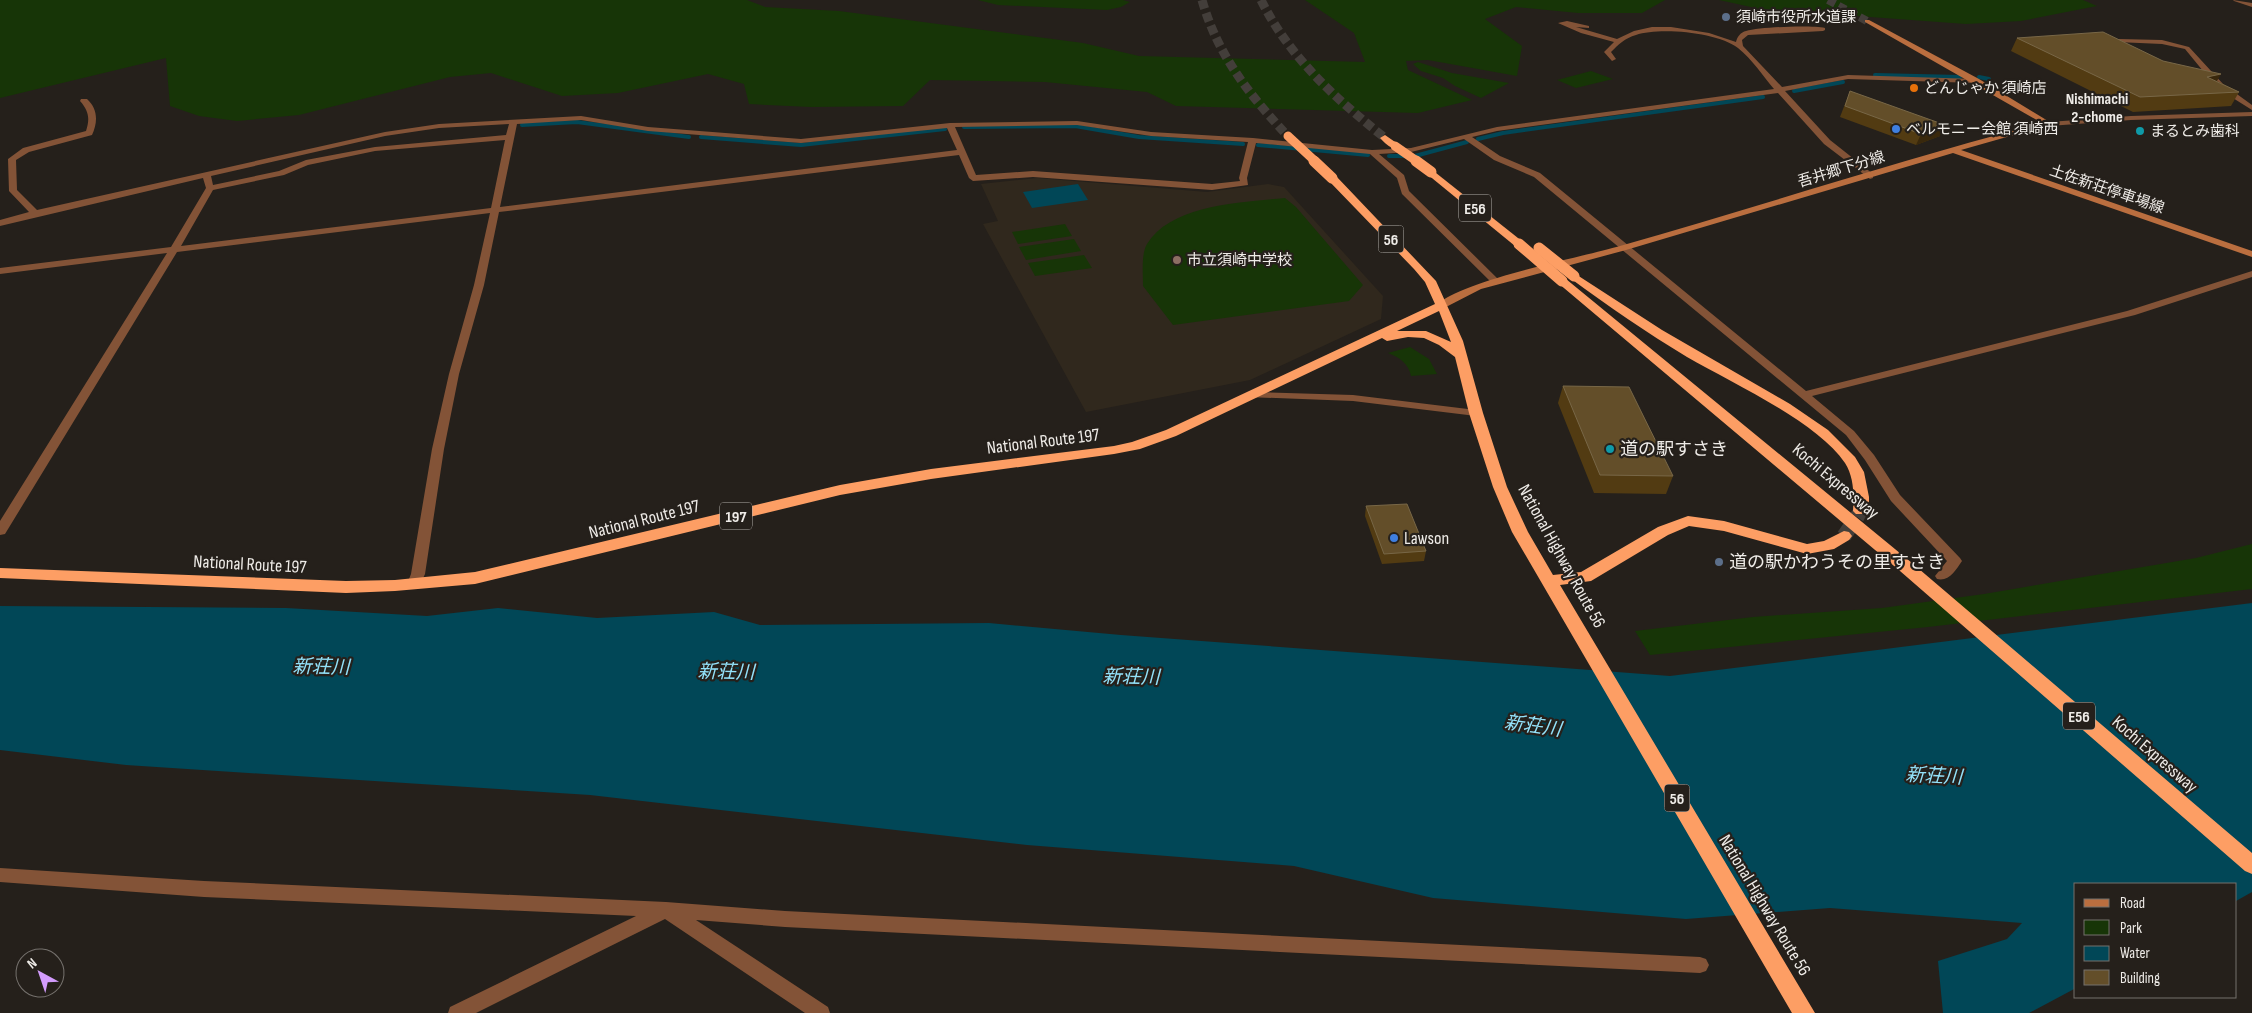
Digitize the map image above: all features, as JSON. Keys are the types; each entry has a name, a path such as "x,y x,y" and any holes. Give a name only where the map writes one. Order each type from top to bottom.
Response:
{"highway":[{"name":"National Highway Route 56","path":"1286,134 1332,178 1418,267 1430,282 1442,305 1460,355 1476,413 1504,498 1520,532 1804,1013"},
{"name":"Kochi Expressway","path":"1385,138 1568,278 2252,865"},
{"path":"1568,278 1814,426 1838,445 1857,471 1862,490 1861,511"},
{"name":"National Route 197","path":"0,573 74,574 348,587 414,584 475,578 840,490 932,474 1135,446 1171,433 1442,305"},
{"path":"1346,352 1389,336 1411,333 1435,336 1460,355"},
{"path":"1550,582 1585,577 1663,531 1688,521 1724,526 1807,549 1828,546 1844,536"}],"main road":[{"path":"1867,21 2049,124"},
{"name":"吾井郷下分線","path":"1442,305 1478,287 1623,248 1953,150 2049,124"},
{"name":"土佐新荘停車場線","path":"1953,150 2252,254"}],"street":[{"path":"2236,0 2252,5"},
{"path":"1587,27 1567,23 1560,24 1619,41"},
{"path":"1612,59 1607,52 1619,41 1643,31 1667,29 1703,32 1724,38 1740,46 1827,142 1870,176"},
{"path":"1740,46 1739,40 1746,33 1823,29"},
{"path":"2120,42 2167,42 2187,48 2220,86 2252,108"},
{"path":"0,223 408,129 581,118 648,129 801,141 950,125 1077,123 1151,134 1253,140 1372,152 1410,150 1525,124 1780,90 1858,77 1976,81"},
{"path":"35,214 13,191 12,158 26,150 90,133 93,119 92,110 84,101"},
{"path":"2049,124 2131,118 2252,114"},
{"path":"414,584 418,574 442,430 454,374 479,285 513,122"},
{"path":"950,125 973,178 1033,174 1212,187 1246,183 1243,178 1253,140"},
{"path":"210,188 281,174 306,163 375,149 510,137"},
{"path":"1466,137 1497,158 1538,174 1623,248 1850,433 1870,458 1895,498 1955,561 1942,576"},
{"path":"0,271 962,152"},
{"path":"1372,152 1401,177 1405,192 1496,282"},
{"path":"0,531 174,250 210,188 206,174"},
{"path":"1804,395 2131,313 2252,274"},
{"path":"1251,395 1353,398 1476,413"},
{"path":"0,875 204,889 666,910 785,919 1700,965"},
{"path":"458,1013 666,910"},
{"path":"666,910 821,1013"}],"shaded area":[{"name":"市立須崎中学校","path":"1037,178 1207,192 1268,184 1284,187 1383,296 1381,319 1250,380 1086,412 983,224 998,221 981,184"}],"green space":[{"path":"0,0 747,0 765,7 839,11 1083,43 1139,56 1365,62 1354,33 1305,0 1665,0 1642,13 1578,13 1516,7 1485,19 1522,46 1517,76 1428,60 1406,61 1408,70 1472,100 1418,113 1176,106 1147,92 1045,82 930,80 903,106 811,107 749,104 744,84 708,74 618,93 562,96 491,73 450,77 299,115 237,121 199,116 170,106 166,58 0,98"},
{"path":"978,0 1123,0 1130,2 1121,7 1107,10 998,5"},
{"path":"1719,0 2083,0 2097,6 2021,21 1966,24 1760,9"},
{"path":"1418,62 1452,73 1509,83 1481,98 1443,78 1421,71 1413,64"},
{"path":"1591,71 1613,79 1576,88 1557,80"},
{"path":"1285,198 1296,207 1363,285 1349,301 1173,325 1143,286 1145,248 1158,231 1173,220 1190,213 1230,204"},
{"path":"1065,224 1072,236 1018,244 1012,232"},
{"path":"1074,239 1081,251 1026,260 1019,247"},
{"path":"1084,255 1092,268 1035,276 1028,263"},
{"path":"1410,347 1429,359 1437,374 1411,376 1403,362 1388,353"},
{"path":"2252,544 2252,589 1928,627 1650,655 1635,631 1753,617 1882,608 1984,594 2196,558"}],"water":[{"path":"1078,184 1088,200 1032,208 1023,192"},
{"name":"新荘川","path":"2252,603 2252,892 2237,900 2237,883 2074,883 2074,989 2029,1013 1943,1013 1938,961 2007,939 2022,923 1830,908 1686,919 1433,898 1294,866 1027,845 590,795 126,765 0,750 0,606 286,608 427,616 498,608 597,618 714,612 760,625 989,623 1121,635 1670,676"}],"building":[{"path":"2103,32 2163,61 2221,74 2207,77 2239,92 2140,97 2017,38"},
{"path":"1850,91 1945,125 1921,134 1845,106"},
{"name":"道の駅すさき","path":"1563,386 1629,387 1673,476 1600,475"},
{"name":"Lawson","path":"1407,504 1426,551 1384,554 1366,506"}],"waterway":[{"path":"1875,75 1960,77"},
{"path":"1979,77 1989,79"},
{"path":"1794,91 1843,82"},
{"path":"1478,139 1503,133 1763,97"},
{"path":"522,125 577,122 689,137"},
{"path":"964,127 1075,126 1139,137 1243,144"},
{"path":"701,137 801,145 945,129"},
{"path":"1389,156 1415,156 1467,142"},
{"path":"1258,145 1368,155"}],"tunnel":[{"path":"1202,0 1208,19 1225,55 1246,87 1284,132"},
{"path":"1261,0 1286,40 1315,76 1385,138"},
{"path":"1828,0 1867,21"},
{"path":"1844,536 1861,511"}],"place":[{"name":"須崎市役所水道課","path":"1726,17"},
{"name":"どんじゃか 須崎店","path":"1914,88"},
{"name":"ベルモニー会館 須崎西","path":"1896,129"},
{"name":"まるとみ歯科","path":"2140,131"},
{"name":"市立須崎中学校","path":"1177,260"},
{"name":"道の駅すさき","path":"1610,449"},
{"name":"Lawson","path":"1394,538"},
{"name":"道の駅かわうその里すさき","path":"1719,562"}],"district":[{"name":"Nishimachi 2-chome","path":"2097,107"}]}
